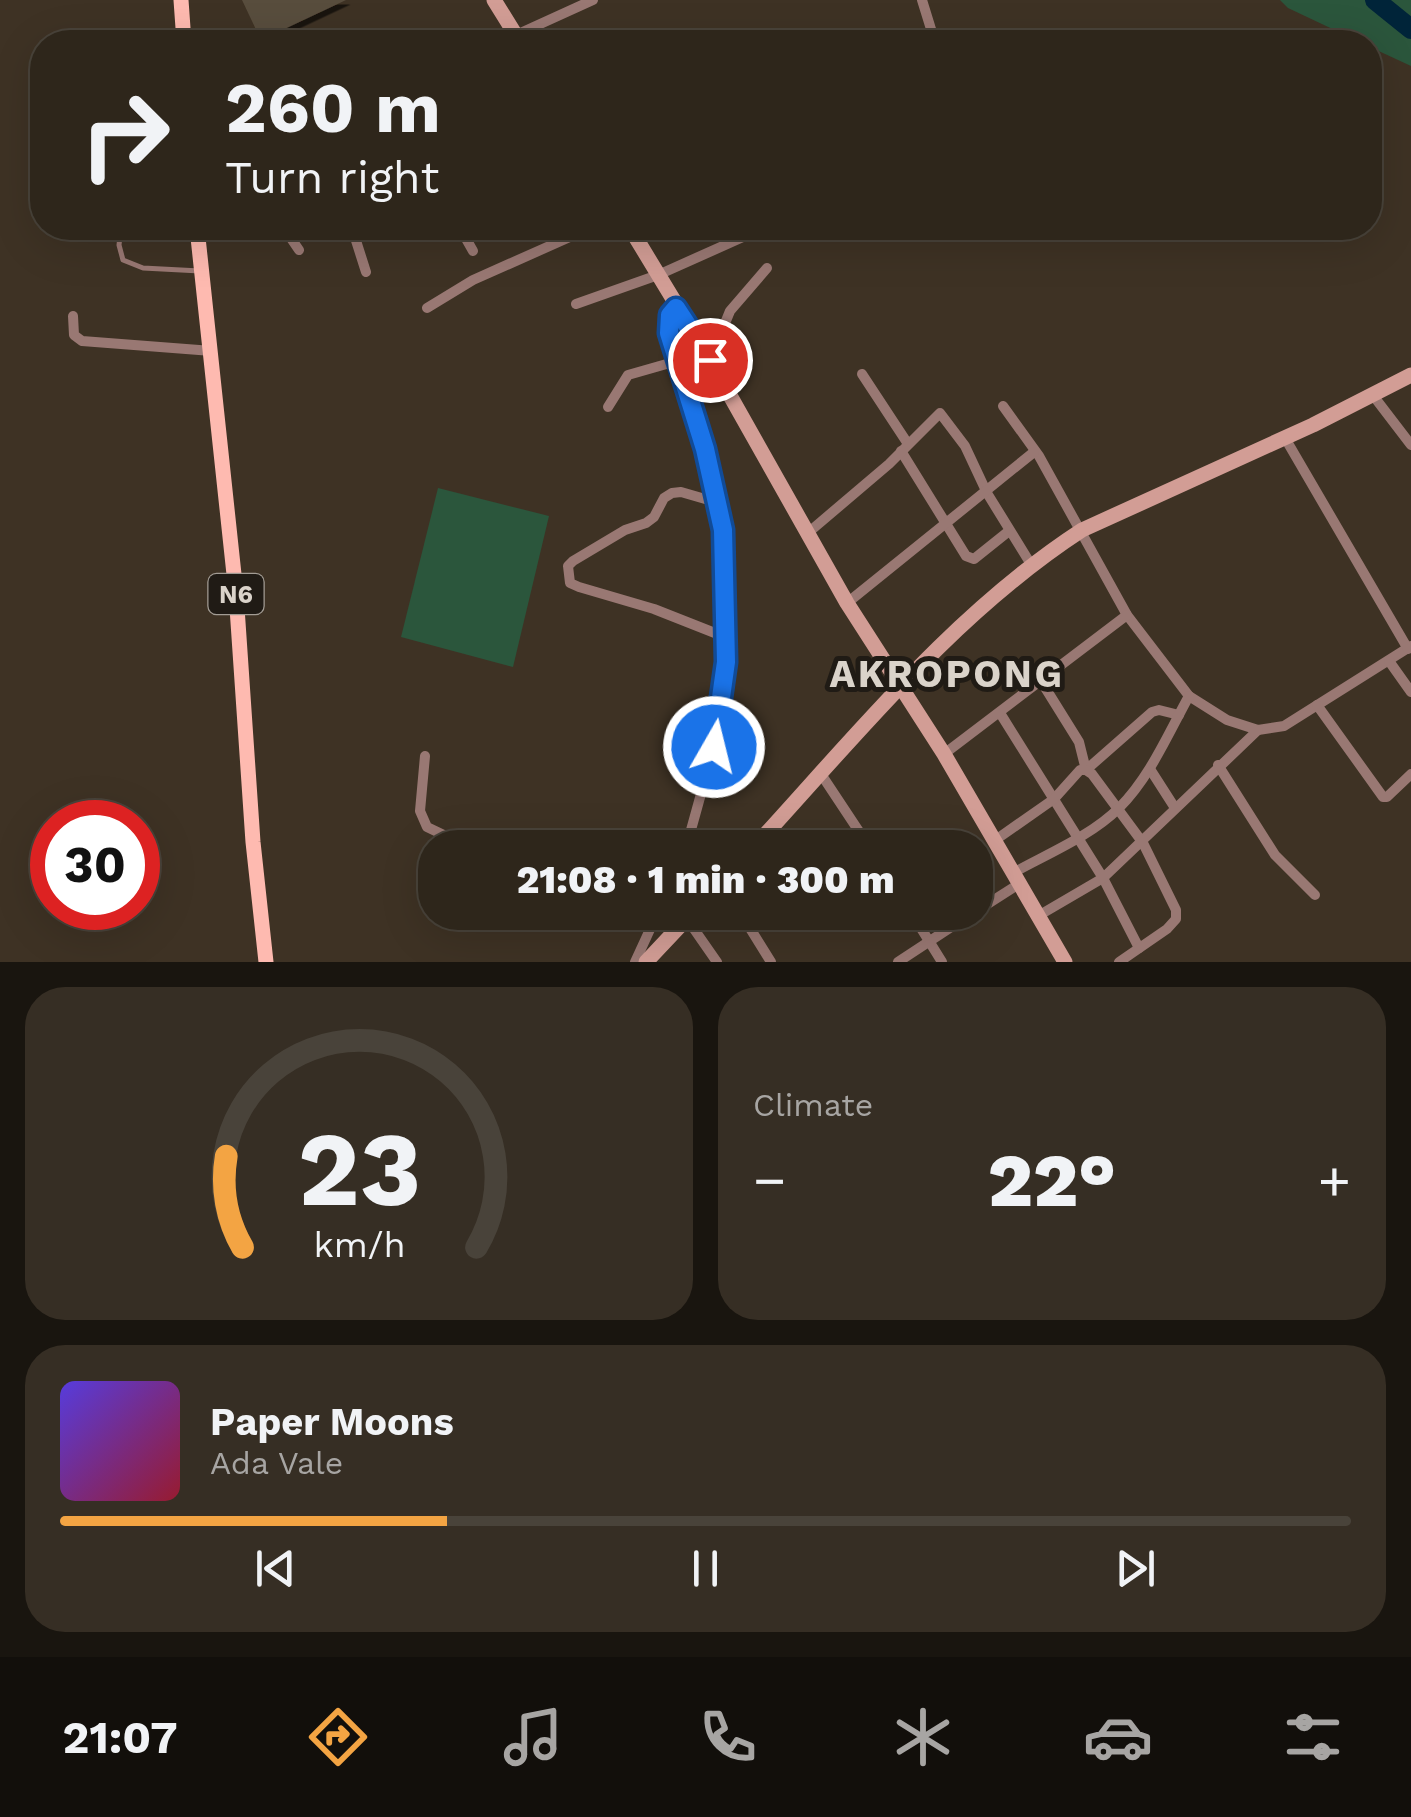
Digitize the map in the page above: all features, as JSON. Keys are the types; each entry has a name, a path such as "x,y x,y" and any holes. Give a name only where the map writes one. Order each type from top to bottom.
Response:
{"main road":[{"path":"181,0 183,30"},
{"name":"N6","path":"198,240 236,592 253,842 266,962"}],"street":[{"path":"494,0 512,30"},
{"path":"535,30 593,0"},
{"path":"922,0 932,30"},
{"path":"292,240 299,250"},
{"path":"356,240 366,272"},
{"path":"466,240 473,252"},
{"path":"427,308 474,280 563,240"},
{"path":"637,240 710,360 847,603 944,754 1065,962"},
{"path":"576,304 658,275 736,240"},
{"path":"710,360 730,311 767,268"},
{"path":"676,308 668,321 676,362 719,504 726,662 714,747 691,830"},
{"path":"73,316 74,335 82,341 212,351"},
{"path":"608,407 628,375 676,362"},
{"path":"862,374 970,559 1009,531"},
{"path":"770,830 961,625 1082,530 1285,438 1411,375"},
{"path":"1372,394 1411,445"},
{"path":"1003,406 1082,530 1128,616 1190,696 1236,725 1258,730 1284,726 1410,647 1285,438"},
{"path":"809,532 938,414 943,414 1032,566"},
{"path":"847,603 1034,452"},
{"path":"719,504 682,492 672,493 664,498 654,517 573,561 568,574 570,583 579,587 654,609 725,637"},
{"path":"944,754 1128,616"},
{"path":"1388,661 1411,692"},
{"path":"1041,681 1078,742 1086,770 1143,843 1176,910 1176,919 1119,962"},
{"path":"993,897 1118,809 1150,769 1190,696"},
{"path":"1317,706 1382,797 1391,794 1411,774"},
{"path":"994,841 1054,800 1080,770 1086,770 1152,712 1179,715"},
{"path":"1000,713 1103,878 1140,948"},
{"path":"1038,916 1103,878 1258,730"},
{"path":"425,756 420,810 431,830"},
{"path":"1218,766 1276,855 1315,895"},
{"path":"1150,769 1175,808"},
{"path":"821,774 858,830"},
{"path":"635,962 647,930"},
{"path":"646,962 677,930"},
{"path":"698,930 717,962"},
{"path":"751,930 771,962"},
{"path":"923,930 942,962"},
{"path":"898,962 947,930"}],"lane":[{"path":"120,240 123,260 143,268 202,271"}],"green space":[{"path":"1280,0 1411,0 1411,66 1382,53 1382,30 1335,30 1288,8"},
{"path":"438,488 549,516 513,667 401,637"}],"building":[{"path":"242,0 346,0 282,30 256,30"}],"waterway":[{"path":"1375,0 1411,29"}],"district":[{"name":"AKROPONG","path":"947,674"}],"route":[{"path":"710,360 676,308 668,321 669,333 705,449 723,530 726,662 714,747"}]}
